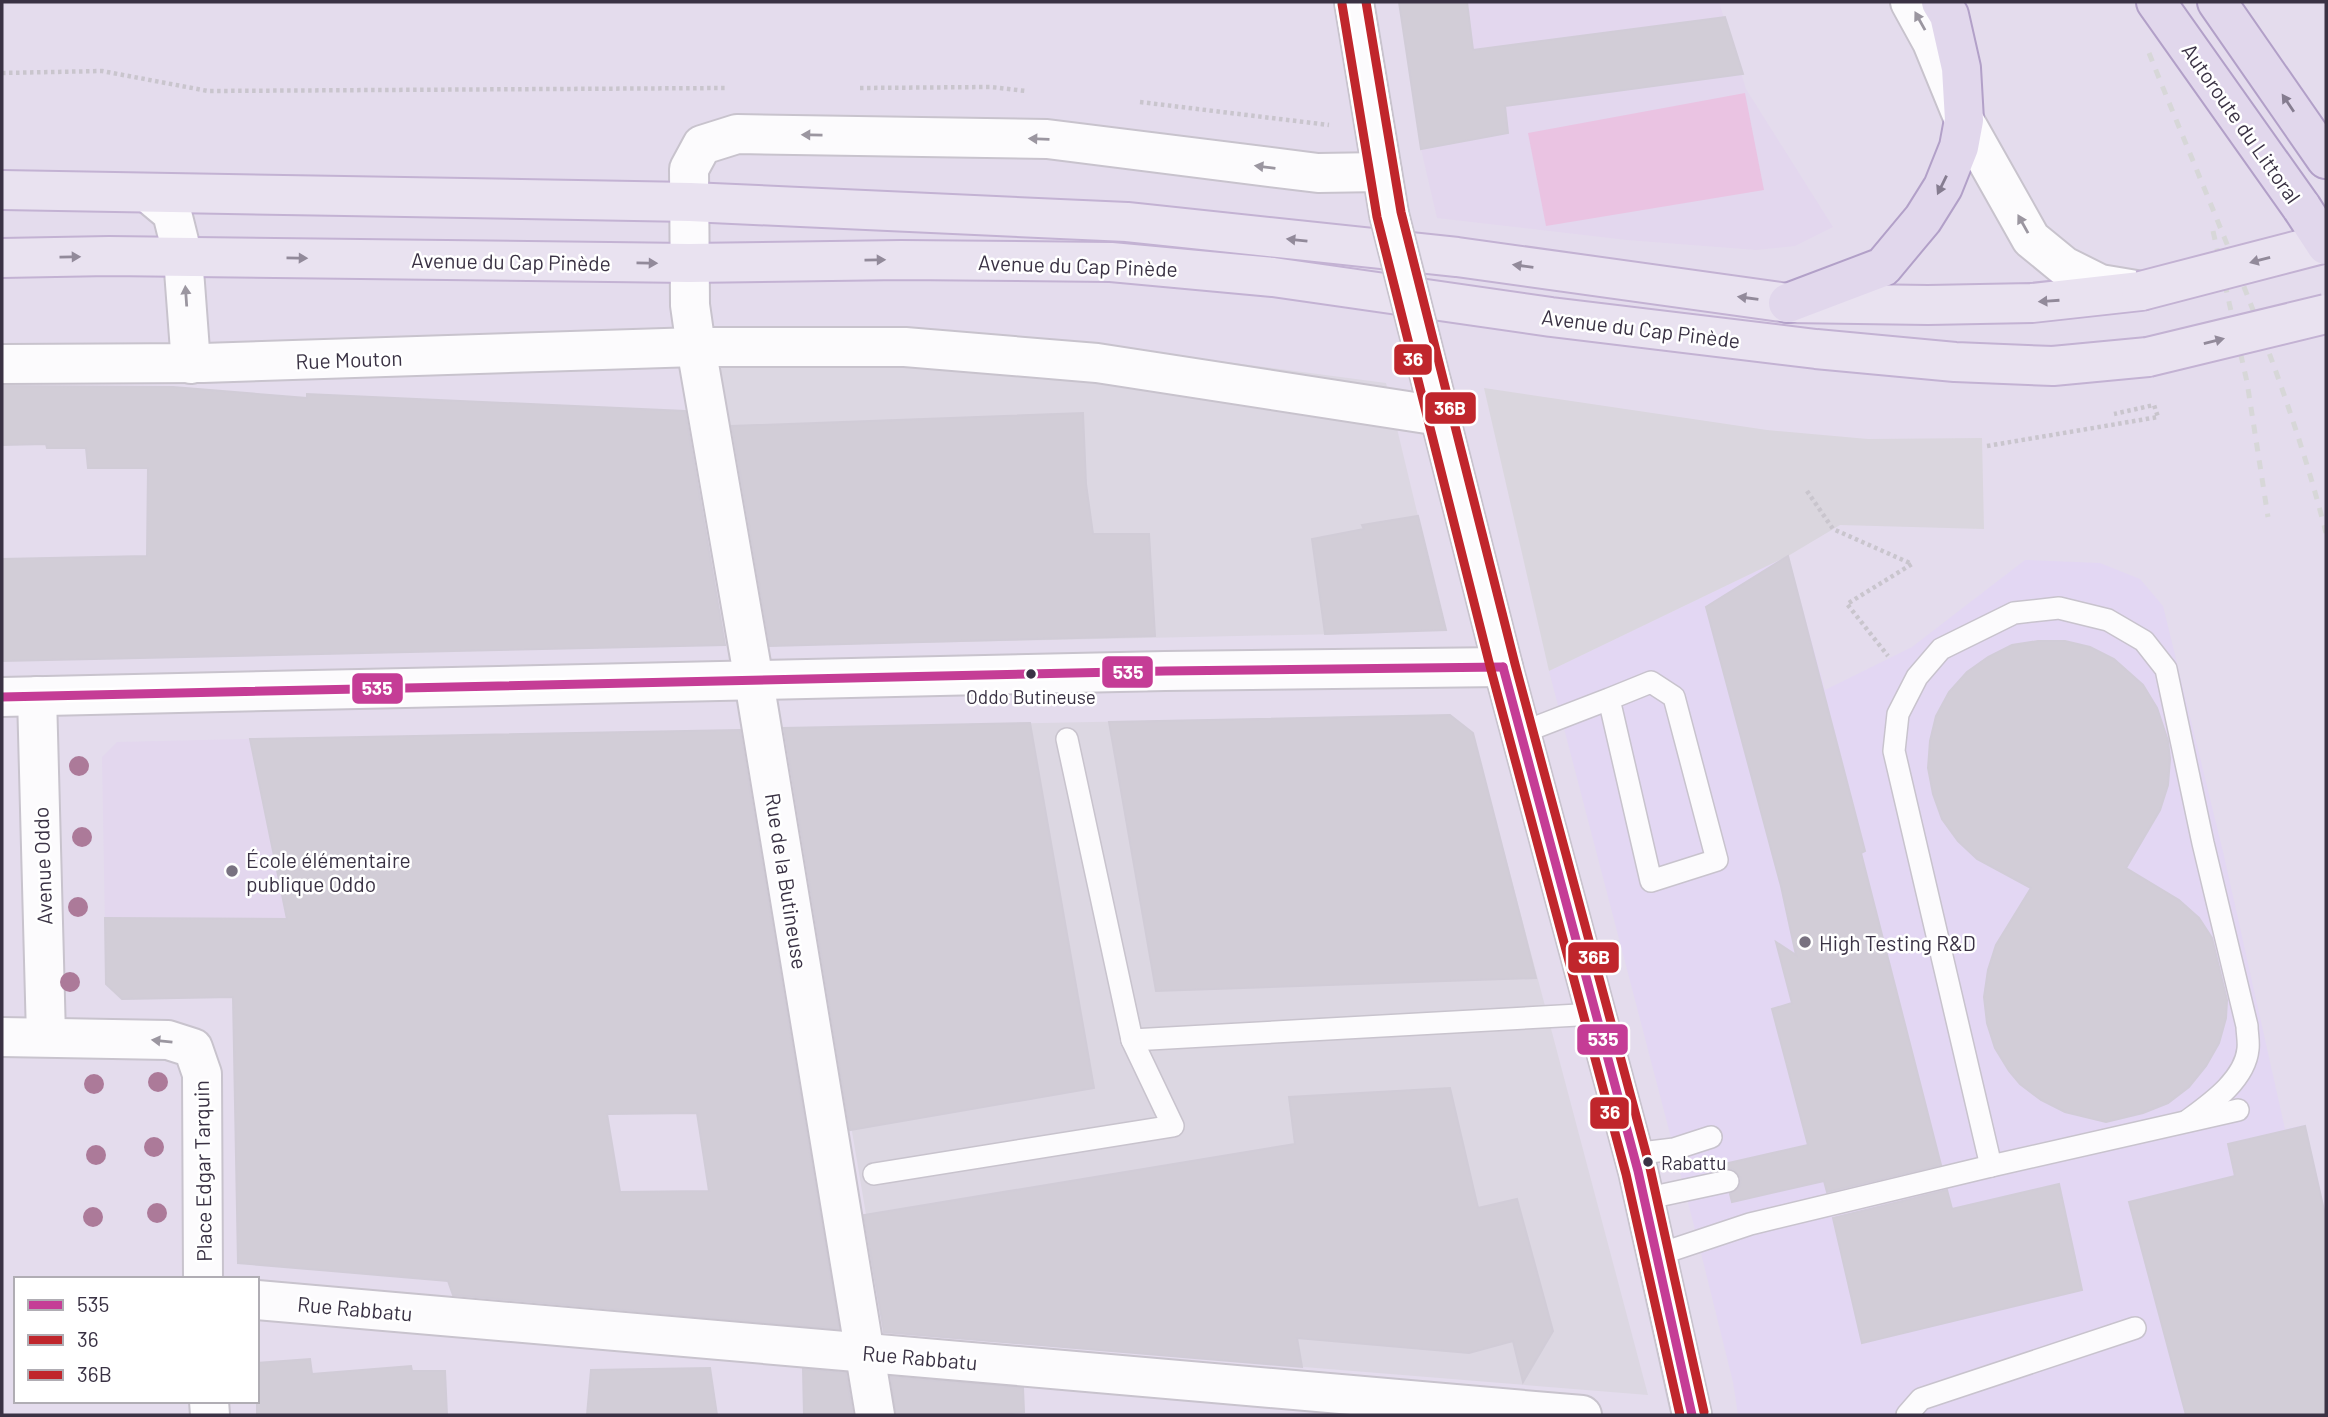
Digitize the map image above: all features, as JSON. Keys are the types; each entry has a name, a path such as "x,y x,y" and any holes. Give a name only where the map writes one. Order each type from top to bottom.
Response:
{"highway":[{"path":"1788,303 1883,267 1923,219 1942,187 1959,147 1964,120 1961,68 1949,15 1941,2"},
{"name":"Autoroute du Littoral","path":"2157,2 2326,244"},
{"path":"2217,2 2326,159"}],"main road":[{"name":"Avenue du Cap Pinède","path":"2,190 690,202 1127,222 1457,257 1788,303 2032,303 2141,291 2326,244"},
{"name":"Avenue du Cap Pinède","path":"2,258 183,257 689,263 901,260 1111,262 1273,277 1551,317 1844,352 1955,362 2053,366 2148,358 2326,314"}],"street":[{"path":"1354,2 1388,214 1503,667 1633,1154 1692,1415"},
{"path":"1910,2 1932,42 1964,120 2031,239 2064,266 2100,284 2141,291"},
{"name":"Rue de la Butineuse","path":"875,1415 696,347 690,305 689,169 702,145 737,134 1046,139 1318,173 1382,172"},
{"path":"148,193 172,213 183,257 191,364"},
{"name":"Rue Mouton","path":"2,364 191,364 696,347 905,347 1097,363 1436,401"},
{"path":"19,696 1165,671 1503,667"},
{"name":"Avenue Oddo","path":"19,696 46,1036"},
{"name":"Place Edgar Tarquin","path":"2,1037 168,1040 194,1048 202,1074 203,1277"},
{"name":"Rue Rabbatu","path":"259,1300 1583,1415"}],"lane":[{"path":"1991,1166 1894,751 1898,714 1917,677 1941,649 2014,613 2059,608 2108,620 2144,641 2166,669 2248,1038 2248,1051 2239,1073 2213,1102 2187,1121"},
{"path":"1521,733 1651,682 1674,697 1717,860 1651,881 1609,699"},
{"path":"874,1174 1173,1126 1132,1040 1068,739"},
{"path":"1132,1040 1596,1014"},
{"path":"1657,1255 1750,1224 2238,1110"},
{"path":"1633,1154 1674,1149 1711,1137"},
{"path":"1644,1199 1728,1181"},
{"path":"1907,1415 1921,1399 2136,1328"}],"path":[{"path":"2,73 102,71 208,91 730,88"},
{"path":"854,88 991,87 1032,91"},
{"path":"1128,101 1375,131"},
{"path":"1987,446 2158,417 2154,405 2114,414"},
{"path":"1807,491 1833,529 1912,565 1847,604 1883,652"}],"shaded area":[{"path":"2,2 2326,2 2326,1415 2,1415"},
{"path":"1401,2 1719,2 1746,89 1833,227 1795,246 1757,250 1627,240 1437,218 1421,149"},
{"path":"1745,93 1764,190 1546,226 1528,133"},
{"path":"714,333 1103,346 1386,383 1418,516 1363,526 1383,633 770,646"},
{"path":"1484,388 1767,430 1868,439 1982,438 1984,529 1840,525 1788,556 1549,671"},
{"path":"1788,556 1825,690 1912,647 2025,560 2100,563 2140,579 2163,606 2224,856 2285,1129 2305,1125 2326,1216 2326,1415 1738,1415 1733,1382 1698,1241 1549,671"},
{"path":"1450,715 1473,734 1648,1395 886,1333 784,728"},
{"name":"École élémentaire publique Oddo","path":"332,737 398,1041 233,997 122,999 106,984 102,757 117,742"}],"building":[{"path":"1399,2 1467,2 1473,50 1725,17 1743,74 1505,106 1508,133 1421,149"},
{"path":"2,386 173,387 307,398 307,394 685,411 725,645 2,661 2,559 147,556 148,468 88,468 86,448 47,448 46,444 2,445"},
{"path":"1083,413 1086,484 1093,534 1149,534 1155,636 770,646 732,426"},
{"path":"1418,516 1446,630 1325,634 1312,539 1364,529 1362,525"},
{"path":"1788,556 1865,851 1861,853 1941,1165 1827,1192 1824,1181 1732,1202 1730,1194 1740,1186 1741,1178 1733,1169 1725,1168 1724,1164 1808,1145 1772,1009 1792,1003 1776,942 1796,955 1781,886 1706,607"},
{"path":"2065,641 2090,647 2114,659 2143,685 2157,708 2168,741 2168,785 2160,810 2126,868 2179,900 2199,918 2212,938 2227,1000 2226,1018 2219,1043 2206,1066 2189,1087 2168,1103 2143,1113 2106,1122 2065,1112 2041,1100 2020,1084 1995,1048 1987,1023 1984,997 1988,970 1996,945 2031,888 1977,859 1958,841 1942,819 1928,768 1930,741 1936,716 1949,692 1967,672 1988,657 2012,645"},
{"path":"1450,715 1473,733 1536,978 1156,991 1109,722"},
{"path":"1030,723 1094,1088 850,1130 784,728"},
{"path":"740,730 839,1329 453,1295 448,1281 238,1263 233,997 122,999 106,984 105,918 287,919 250,739","holes":["697,1113 709,1191 620,1192 607,1114"]},
{"path":"1450,1088 1478,1208 1517,1199 1553,1331 1523,1382 1513,1341 1469,1353 1297,1338 1302,1367 884,1332 864,1215 1295,1144 1289,1097"},
{"path":"2305,1126 2326,1219 2326,1415 2186,1415 2129,1202 2235,1176 2228,1144"},
{"path":"2059,1184 2082,1290 1862,1343 1833,1218 1947,1190 1952,1209"},
{"path":"310,1359 312,1374 411,1366 412,1371 445,1371 447,1415 257,1415 259,1363"},
{"path":"710,1368 717,1415 587,1415 591,1370"},
{"path":"803,1369 846,1373 853,1415 804,1415"},
{"path":"891,1377 1023,1388 1024,1412 987,1415 896,1415"}],"railway":[{"path":"2149,53 2268,350 2309,471 2326,533"},
{"path":"2213,231 2247,382 2268,517"}],"transit line":[{"name":"36B","path":"1366,2 1401,212 1515,664 1650,1168 1704,1412"},
{"name":"36","path":"1342,4 1377,217 1491,670 1626,1174 1680,1415"},
{"name":"535","path":"1503,667 1638,1171 1692,1415"},
{"name":"535","path":"2,697 1165,671 1503,667"}],"place":[{"name":"Oddo Butineuse","path":"1031,674"},
{"name":"École élémentaire publique Oddo","path":"232,871"},
{"name":"High Testing R&D","path":"1805,942"},
{"name":"Rabattu","path":"1648,1162"}]}
